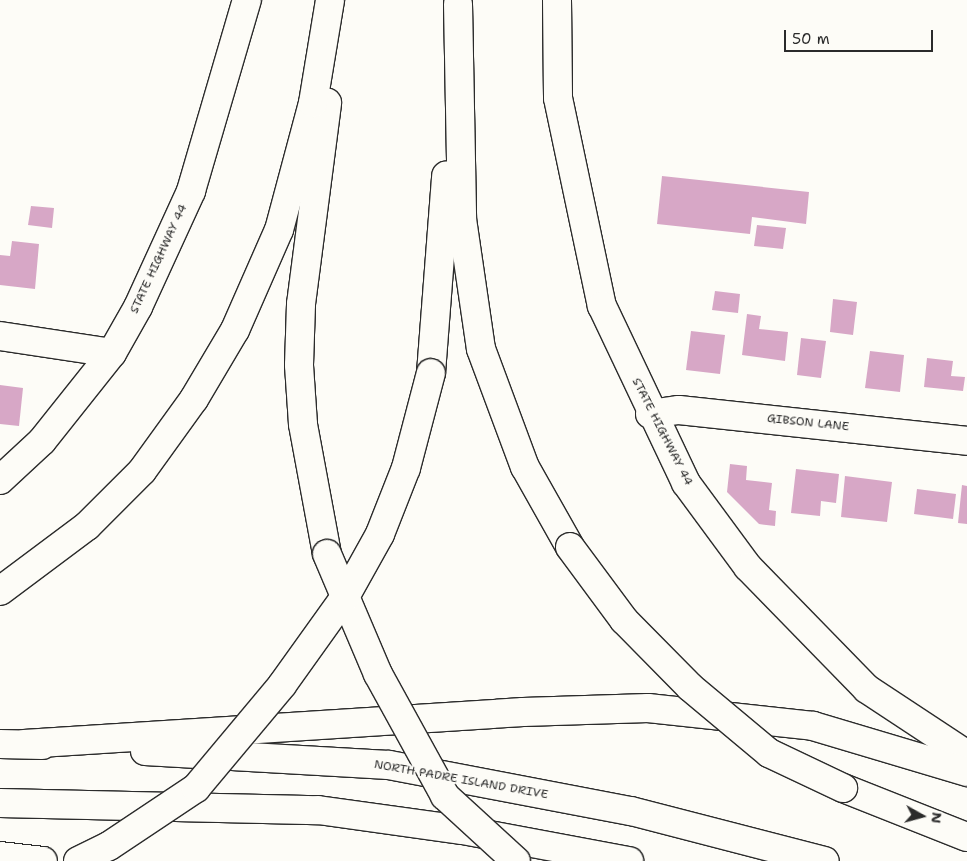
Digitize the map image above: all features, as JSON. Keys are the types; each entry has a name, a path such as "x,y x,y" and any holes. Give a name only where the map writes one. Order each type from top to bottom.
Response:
{"main road":[{"name":"STATE HIGHWAY 44","path":"0,480 42,441 112,352 138,307 191,190 247,0"},
{"path":"0,592 87,526 142,471 194,399 235,330 279,230 312,103 330,0"},
{"path":"342,0 301,304 299,365 303,424 327,554 378,674 445,796 516,861"},
{"name":"STATE HIGHWAY 44","path":"557,0 558,98 581,221 602,306 650,414 686,483 748,567 867,689 967,755"},
{"path":"78,861 109,846 196,788 282,685 345,597 380,534 406,468 431,373 458,2"},
{"path":"458,2 462,219 481,349 525,467 570,547 624,620 690,688 769,752 843,788 967,837"},
{"path":"0,336 112,352"},
{"name":"GIBSON LANE","path":"650,414 679,410 967,441"},
{"path":"12,744 522,712 648,708 813,726 967,772"},
{"name":"NORTH PADRE ISLAND DRIVE","path":"12,744 389,765 631,811 825,861"},
{"path":"0,804 318,810 463,830 629,861"},
{"path":"0,856 43,861"}],"building":[{"path":"662,176 809,192 806,224 752,217 750,234 657,224"},
{"path":"31,206 54,208 52,228 28,225"},
{"path":"757,225 786,228 783,249 754,246"},
{"path":"12,241 39,244 35,289 0,285 0,255 10,256"},
{"path":"715,291 740,294 738,313 712,310"},
{"path":"833,299 857,302 853,335 830,332"},
{"path":"747,314 761,316 759,329 788,332 785,361 742,355"},
{"path":"691,331 725,335 720,374 686,370"},
{"path":"801,338 826,341 821,378 797,375"},
{"path":"870,351 904,355 900,392 865,388"},
{"path":"927,358 953,361 951,376 965,377 963,391 924,387"},
{"path":"0,385 23,388 19,426 0,424"},
{"path":"730,464 747,466 746,480 772,483 769,510 776,511 775,526 759,524 727,492"},
{"path":"796,469 839,474 836,503 821,501 820,516 791,513"},
{"path":"845,476 892,482 887,522 841,517"},
{"path":"962,485 967,486 967,524 958,523"},
{"path":"917,489 956,494 953,519 914,514"}]}
